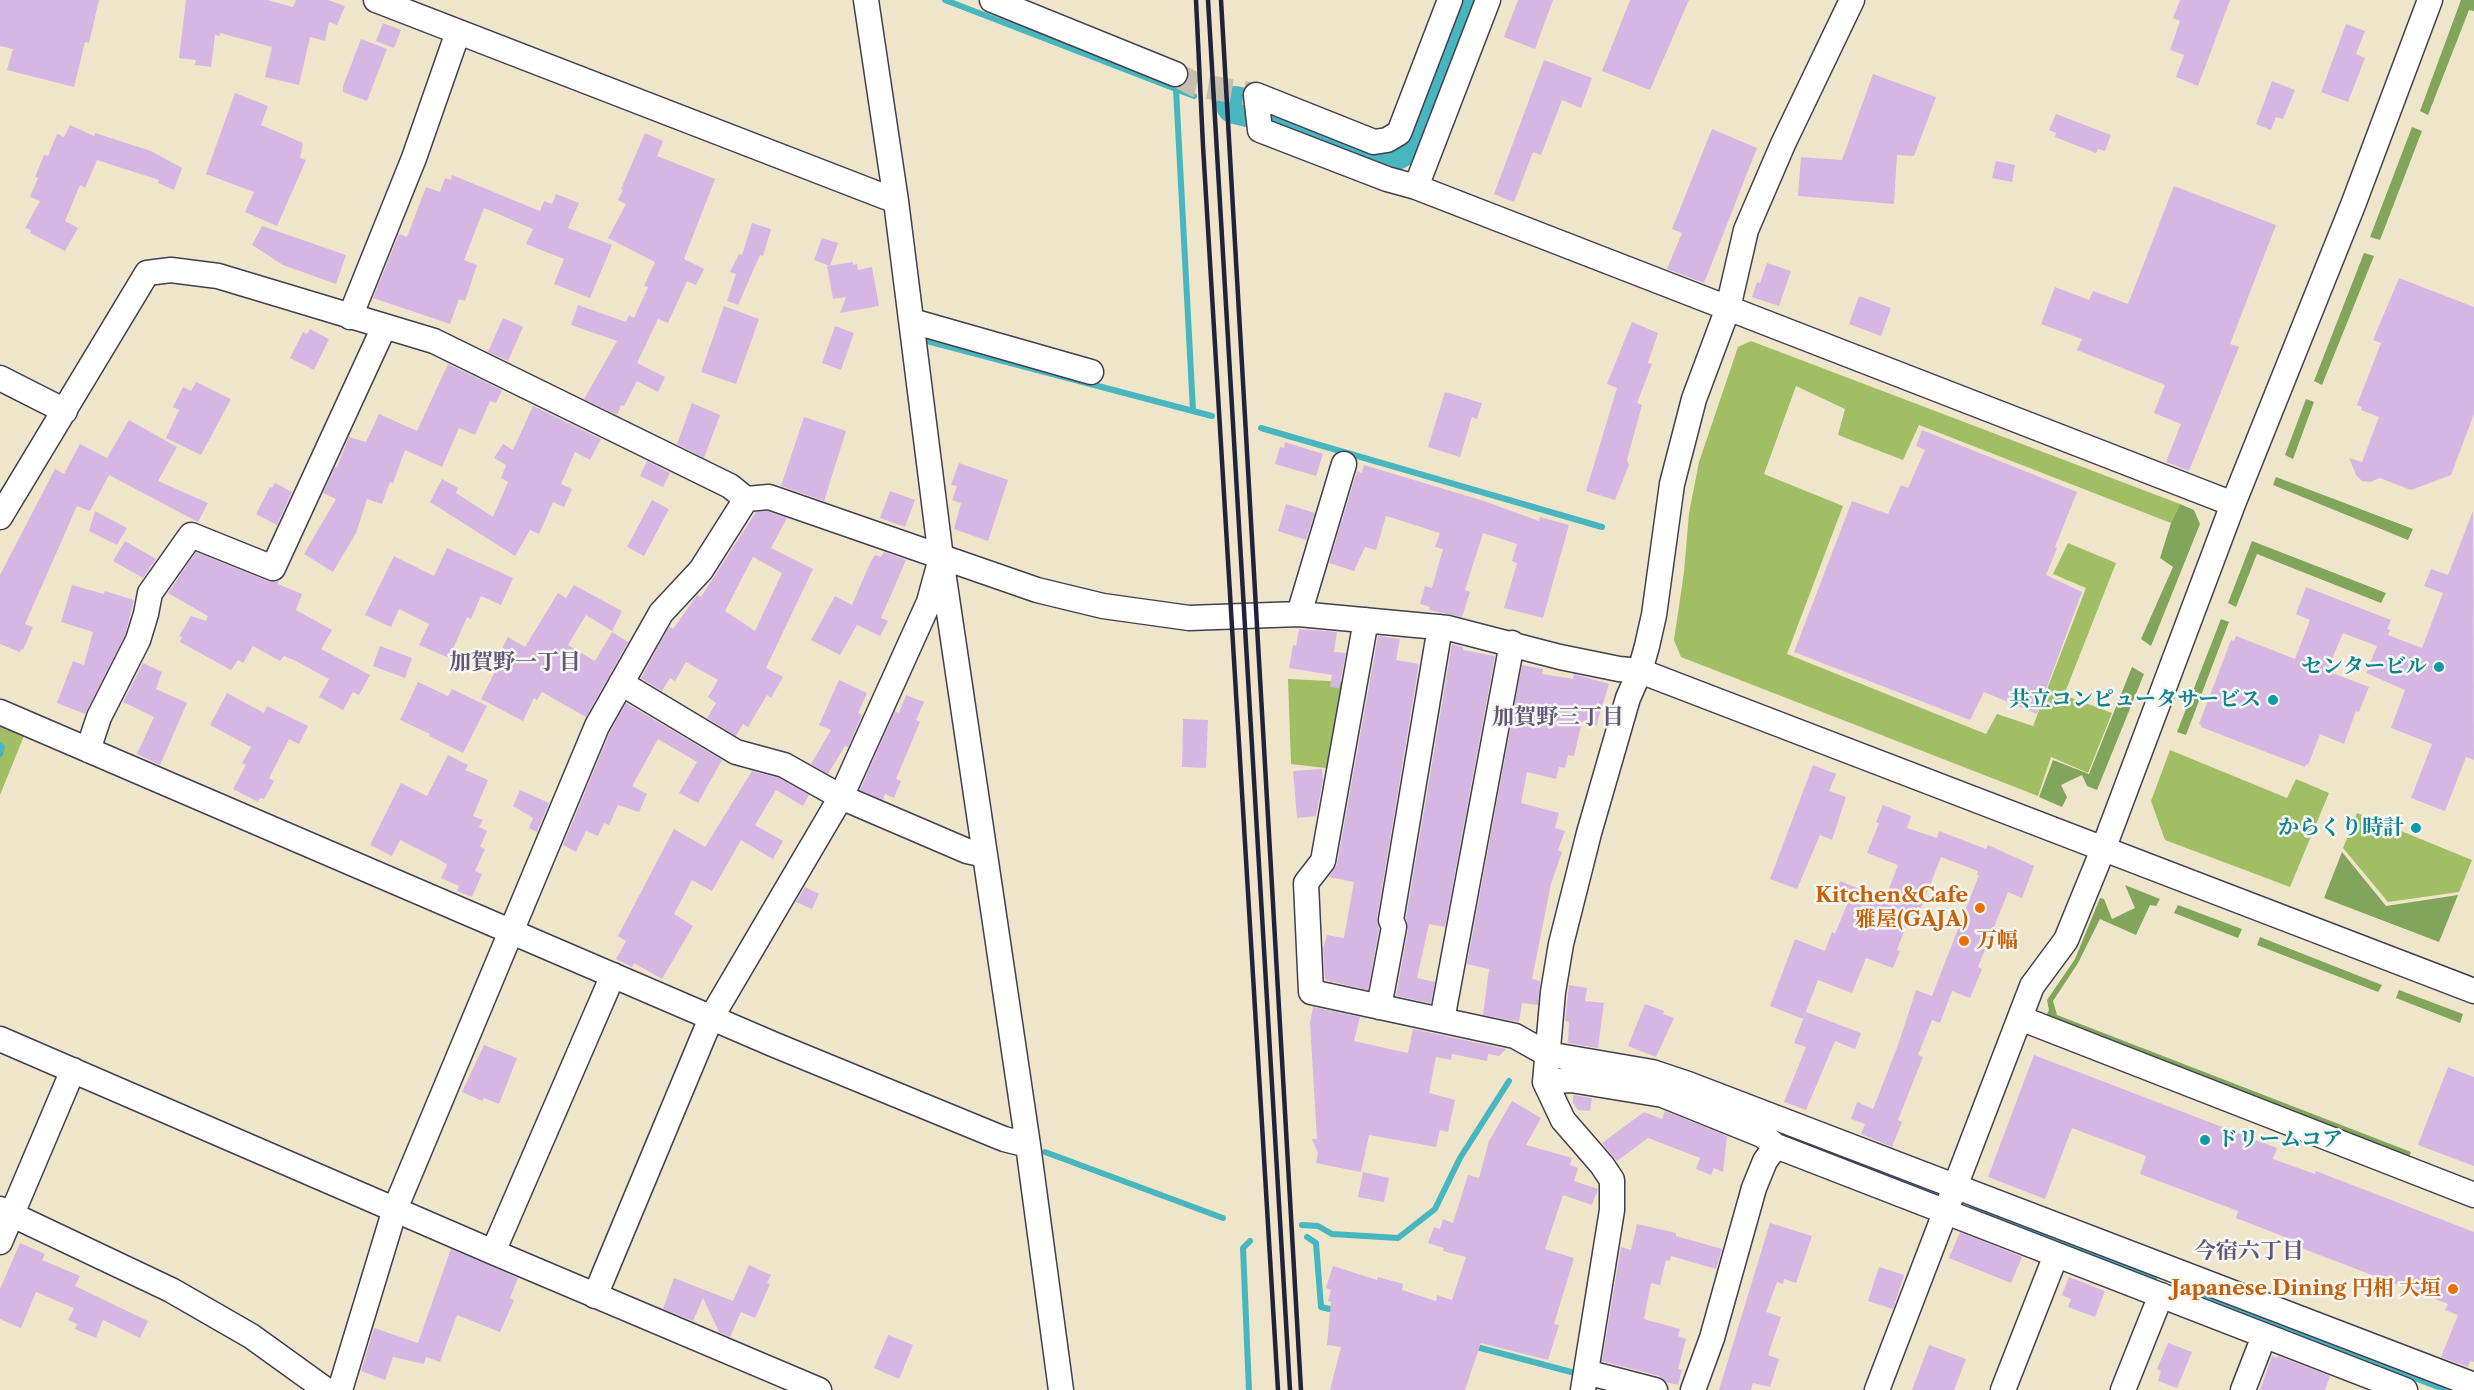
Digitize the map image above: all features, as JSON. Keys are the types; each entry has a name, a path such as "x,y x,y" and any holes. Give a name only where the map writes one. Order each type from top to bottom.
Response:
{"street":[{"path":"376,0 896,201"},
{"path":"866,0 896,201 941,558 1028,1145 1061,1390"},
{"path":"992,0 1174,74"},
{"path":"1450,0 1399,133 1387,140 1374,142 1256,95 1260,130 1387,179 1416,187 2233,504"},
{"path":"1416,187 1488,0"},
{"path":"1656,1390 1585,1381 1612,1210 1612,1180 1563,1120 1545,1082 1553,992 1576,882 1625,709 1640,671 1654,615 1671,484 1694,399 1728,308 1746,230 1783,144 1852,0"},
{"path":"1876,1390 2032,986 2066,940 2104,847 2233,504 2353,205 2430,0"},
{"path":"350,317 414,158 458,32"},
{"path":"0,517 147,273 171,270 218,276 434,341 730,486 746,499 769,497 1037,590 1103,606 1189,618 1299,614 1440,627 1570,659 1640,671 2104,847 2474,991"},
{"path":"912,321 1091,372"},
{"path":"88,750 99,717 138,640 147,614 150,593 191,535 273,568 384,327"},
{"path":"0,378 65,411"},
{"path":"1299,614 1344,464"},
{"path":"340,1390 395,1209 597,726 661,613 701,570 746,499"},
{"path":"595,1296 711,1018 841,797 929,602 941,558"},
{"path":"1366,620 1323,861 1306,883 1311,992 1515,1036 1547,1054 1652,1072 1955,1185 2474,1385"},
{"path":"1379,1007 1394,927 1391,920 1440,627"},
{"path":"1442,1020 1512,643"},
{"path":"621,684 736,752 784,765 841,797 967,851 985,855"},
{"path":"0,712 711,1018 1004,1139 1028,1145"},
{"path":"493,1252 613,975"},
{"path":"2019,1018 2474,1195"},
{"path":"0,1039 595,1296 819,1390"},
{"path":"0,1242 6,1213 73,1070"},
{"path":"1545,1082 1571,1080 1663,1095 1762,1135 1776,1146 2264,1336 2364,1383 2405,1390"},
{"path":"1693,1390 1712,1338 1754,1188 1765,1161 1776,1146"},
{"path":"6,1213 171,1290 251,1336 326,1390"},
{"path":"2003,1390 2056,1255"},
{"path":"2123,1390 2161,1296"},
{"path":"2243,1390 2264,1336"}],"green space":[{"path":"2461,0 2474,0 2474,11 2469,10 2428,115 2420,111"},
{"path":"2412,127 2422,131 2380,240 2370,237"},
{"path":"2364,253 2374,256 2322,385 2314,381"},
{"path":"1751,341 2180,504 2171,523 1919,425 1903,460 1838,435 1845,409 1796,386 1764,474 1843,506 1787,654 1986,734 1997,714 2033,726 2086,588 2053,574 2068,543 2116,563 2064,695 2112,713 2088,773 2051,757 2038,796 1681,657 1674,640 1684,572 1689,513 1699,462 1738,347"},
{"path":"2306,399 2314,402 2293,459 2285,455"},
{"path":"2276,477 2413,529 2408,540 2273,485"},
{"path":"2180,504 2194,510 2200,524 2151,646 2141,639 2173,567 2160,558 2171,523"},
{"path":"2252,541 2386,593 2381,603 2257,554 2236,607 2228,603"},
{"path":"2221,619 2229,622 2186,735 2177,732"},
{"path":"2132,667 2144,674 2097,790 2087,786 2082,775 2061,785 2067,797 2062,807 2039,797 2053,760 2089,774"},
{"path":"1288,679 1349,682 1334,769 1291,764"},
{"path":"0,719 26,731 0,795"},
{"path":"2170,750 2287,798 2296,779 2329,793 2290,887 2165,840 2151,801"},
{"path":"2357,813 2472,860 2459,892 2388,902 2343,848"},
{"path":"2342,852 2386,906 2458,895 2439,942 2324,898"},
{"path":"2125,885 2160,899 2156,906 2150,905 2136,935 2100,919 2078,963 2053,1001 2057,1015 2411,1152 2409,1157 2046,1016 2049,1010 2047,1000 2075,959 2100,898 2104,899 2112,919 2135,908"},
{"path":"2178,905 2242,929 2238,938 2174,913"},
{"path":"2260,937 2382,985 2378,992 2257,945"},
{"path":"2399,990 2463,1014 2460,1023 2396,998"}],"building":[{"path":"0,0 99,0 89,43 85,42 74,87 7,70 13,49 0,46"},
{"path":"186,0 267,0 293,7 296,0 328,0 345,6 337,25 329,22 325,41 310,37 299,85 265,77 272,47 220,33 220,36 215,35 211,67 195,65 196,60 179,58"},
{"path":"1518,0 1553,0 1535,49 1504,37"},
{"path":"1630,0 1689,0 1650,90 1602,71"},
{"path":"2180,0 2230,0 2198,86 2176,77 2184,55 2170,50 2180,21 2173,18"},
{"path":"383,23 401,30 394,48 376,41"},
{"path":"2346,24 2365,31 2356,54 2365,58 2348,102 2321,92"},
{"path":"361,39 387,49 367,101 343,92 343,86"},
{"path":"1544,60 1592,78 1581,108 1562,100 1541,155 1533,152 1514,202 1494,194"},
{"path":"1873,74 1936,97 1914,156 1897,155 1894,204 1798,196 1801,157 1842,160"},
{"path":"2272,81 2295,90 2283,119 2276,117 2271,130 2256,124"},
{"path":"235,93 268,106 261,125 303,143 300,158 306,160 277,226 245,212 254,192 206,174"},
{"path":"2056,114 2111,135 2105,151 2098,149 2096,153 2055,137 2056,133 2049,130"},
{"path":"70,125 94,136 95,133 151,151 182,168 174,190 158,183 159,180 97,160 85,188 80,185 65,221 78,228 65,251 30,233 31,230 25,228 40,201 30,197 44,155 48,156 57,134 64,137"},
{"path":"1712,129 1757,148 1704,283 1667,269 1682,233 1672,229"},
{"path":"645,133 663,141 657,156 715,179 684,259 704,269 696,285 687,281 668,323 658,319 637,363 665,377 658,392 637,381 617,415 584,399 617,341 571,325 578,305 626,322 629,315 634,318 648,287 644,286 655,262 608,238 626,204 618,200"},
{"path":"1996,161 2015,165 2012,182 1992,178"},
{"path":"452,175 540,211 544,201 552,204 556,194 579,203 568,228 612,245 590,298 554,284 564,259 526,244 533,229 484,208 464,260 477,265 465,301 459,299 450,324 373,298 399,234 407,237 426,187 440,192 445,178 451,180"},
{"path":"2174,186 2276,225 2230,344 2239,347 2189,471 2166,462 2181,424 2154,413 2165,385 2077,350 2082,339 2041,324 2055,287 2089,300 2093,291 2128,304"},
{"path":"752,223 771,229 763,256 760,255 738,305 727,301 736,274 730,272 739,254 742,255"},
{"path":"262,226 346,255 336,284 283,265 252,245"},
{"path":"822,238 838,243 830,266 814,260"},
{"path":"853,262 853,265 857,264 858,270 872,267 879,306 840,313 846,297 833,299 827,266"},
{"path":"1767,263 1791,271 1779,306 1752,297"},
{"path":"2399,278 2474,307 2474,414 2451,475 2411,490 2380,478 2370,482 2362,481 2356,475 2349,458 2362,462 2379,417 2361,410 2362,407 2357,405 2381,343 2373,340"},
{"path":"1859,296 1891,308 1881,336 1849,324"},
{"path":"724,306 759,319 736,384 701,372"},
{"path":"503,318 523,327 508,361 488,352"},
{"path":"1632,322 1658,333 1648,363 1652,364 1637,403 1642,405 1627,460 1629,465 1615,500 1586,491 1617,388 1607,384"},
{"path":"835,326 854,333 841,370 822,363"},
{"path":"310,329 329,339 314,370 290,358 303,332 307,334"},
{"path":"448,364 502,390 496,403 490,401 475,435 459,428 442,467 405,450 393,483 390,482 382,504 367,499 356,533 333,572 304,554 336,499 323,493 349,437 366,442 379,414 417,431"},
{"path":"196,382 231,399 201,455 166,438 179,410 173,407 183,387 191,391"},
{"path":"1445,392 1482,403 1477,419 1472,417 1460,457 1428,447"},
{"path":"692,403 720,415 704,458 677,444"},
{"path":"533,406 601,439 590,460 575,452 561,484 572,489 564,507 553,502 539,534 530,530 515,556 430,502 442,479 458,488 456,493 493,517 508,482 501,478 506,465 494,458 503,444 513,450"},
{"path":"804,417 846,431 824,501 781,486"},
{"path":"129,420 177,447 158,481 208,503 198,522 109,475 90,511 77,506 25,624 33,627 23,650 21,649 20,652 0,644 0,575 55,469 64,474 80,444 107,458"},
{"path":"1922,430 2077,492 2046,575 2082,592 2037,714 1984,692 1970,720 1794,652 1852,501 1888,514 1901,485 1908,488 1925,450 1916,446"},
{"path":"1285,442 1323,454 1316,476 1275,464 1280,447 1284,448"},
{"path":"647,461 670,473 663,487 640,476"},
{"path":"959,463 1008,480 988,541 954,529 961,503 952,500 957,486 951,485"},
{"path":"1364,465 1484,501 1539,521 1540,517 1569,525 1543,618 1504,608 1517,563 1512,561 1517,544 1483,533 1465,590 1470,592 1462,617 1429,610 1430,607 1420,604 1425,586 1432,588 1443,549 1435,547 1440,533 1386,516 1376,550 1365,547 1354,571 1329,563 1357,471 1362,473"},
{"path":"275,483 292,492 277,525 256,514 270,487 272,488"},
{"path":"890,491 915,500 905,527 880,518"},
{"path":"652,500 669,509 644,556 627,547"},
{"path":"1286,504 1315,513 1306,540 1278,531"},
{"path":"95,511 127,528 117,545 89,531"},
{"path":"767,511 787,518 771,548 813,569 766,668 783,677 771,698 767,695 748,727 743,724 736,736 707,718 716,703 708,697 718,680 686,662 675,681 670,678 662,691 641,678 669,627 673,629 697,595 701,597 756,512","holes":["753,557 782,573 755,631 725,611"]},
{"path":"2473,511 2474,760 2466,757 2445,811 2411,798 2432,744 2391,728 2405,690 2366,673 2377,646 2343,633 2327,671 2369,687 2359,712 2356,711 2344,744 2320,734 2308,765 2306,764 2305,767 2201,727 2199,724 2231,640 2234,641 2236,636 2295,659 2310,620 2296,614 2306,587 2391,620 2387,629 2390,630 2388,635 2422,648 2443,593 2424,586 2431,569 2448,575"},
{"path":"125,541 156,559 143,578 113,561"},
{"path":"447,548 513,578 501,605 481,596 471,619 467,617 449,658 419,645 429,624 399,609 391,627 365,615 394,556 434,576"},
{"path":"196,552 268,581 279,581 278,584 302,594 296,610 332,630 321,649 370,675 359,695 353,692 343,710 319,697 329,679 294,660 284,656 280,661 253,646 243,663 238,660 231,670 180,642 182,637 179,636 191,616 206,621 208,616 168,593"},
{"path":"884,552 906,560 881,618 888,621 880,636 857,625 840,655 811,640 835,596 852,605 871,561 875,555 881,557"},
{"path":"72,585 104,594 105,591 134,600 125,635 85,714 57,703 73,661 84,665 93,632 61,622"},
{"path":"574,585 622,611 612,631 586,615 568,645 595,661 612,632 628,642 586,717 542,692 537,700 534,698 523,721 481,699 501,660 497,658 508,637 525,647 558,593 566,598"},
{"path":"1299,629 1337,632 1334,652 1346,653 1339,688 1330,687 1332,675 1289,668 1293,645 1296,646"},
{"path":"1378,636 1400,639 1396,660 1419,664 1377,918 1379,929 1368,990 1325,980 1323,949 1327,935 1344,938 1354,882 1329,877 1337,864"},
{"path":"1452,644 1463,647 1463,650 1495,656 1445,927 1429,924 1417,978 1435,982 1431,1003 1396,996 1408,930 1406,918"},
{"path":"380,646 412,658 405,678 373,666"},
{"path":"143,663 162,672 156,689 187,703 160,765 137,754 154,717 123,702"},
{"path":"1522,665 1543,669 1542,674 1573,679 1574,674 1609,684 1596,726 1582,722 1574,756 1568,755 1565,768 1559,767 1556,779 1527,772 1521,803 1559,813 1555,828 1565,831 1558,850 1562,852 1551,884 1532,979 1540,981 1538,1005 1522,1003 1519,1022 1483,1015 1489,969 1467,964"},
{"path":"839,680 867,693 858,713 862,715 848,747 845,746 828,774 811,764 831,730 819,725"},
{"path":"418,682 448,696 452,689 487,706 463,753 400,720"},
{"path":"227,693 264,713 267,706 308,726 299,744 289,739 269,778 274,781 264,799 260,798 258,802 233,789 246,765 242,763 251,747 210,725"},
{"path":"906,695 924,702 916,720 920,722 896,779 901,781 894,798 885,794 883,800 860,790 895,711 899,713"},
{"path":"626,703 722,760 698,803 679,793 697,762 658,739 632,786 647,794 639,812 618,805 609,825 604,823 598,836 586,831 576,852 563,845 610,732"},
{"path":"1183,719 1208,720 1206,768 1182,767"},
{"path":"448,755 468,765 465,770 488,780 473,816 483,820 479,827 487,831 480,847 485,849 475,871 482,874 472,897 457,891 459,886 441,878 447,865 440,860 400,840 392,856 370,845 401,783 427,796"},
{"path":"1813,765 1836,774 1829,791 1846,797 1832,840 1820,835 1797,889 1770,879"},
{"path":"1322,769 1323,780 1316,816 1297,818 1293,771"},
{"path":"752,771 779,778 809,795 803,806 776,790 755,825 783,841 773,859 741,840 712,891 692,880 674,914 693,926 662,979 634,963 632,967 616,959 626,941 618,936 674,829 705,847"},
{"path":"520,790 549,803 537,832 529,828 533,818 513,806"},
{"path":"1883,805 1911,816 1907,828 1937,838 1939,831 1986,849 1988,845 2034,866 2022,898 2008,892 1978,967 1982,969 1970,998 1952,991 1940,1023 1932,1020 1918,1055 1923,1057 1898,1120 1902,1122 1892,1147 1861,1134 1865,1124 1851,1119 1857,1102 1873,1109 1916,990 1932,996 1979,875 1977,875 1978,871 1941,857 1916,921 1909,918 1893,968 1866,958 1852,993 1818,980 1803,1019 1770,1006 1795,939 1825,951 1832,932 1835,934 1848,902 1834,896 1840,881 1885,899 1898,865 1867,853 1879,823 1876,822"},
{"path":"805,887 819,894 812,909 796,902"},
{"path":"1569,985 1587,988 1585,1001 1604,1003 1598,1048 1568,1043 1569,1022 1565,1021"},
{"path":"1645,1004 1664,1011 1663,1014 1674,1018 1656,1057 1628,1046"},
{"path":"1313,1007 1360,1017 1354,1041 1385,1048 1408,1053 1413,1029 1506,1049 1499,1056 1488,1054 1487,1061 1452,1054 1451,1060 1436,1057 1429,1093 1455,1100 1448,1132 1440,1130 1436,1147 1369,1135 1361,1172 1316,1163 1318,1153 1312,1139 1317,1139 1310,1023"},
{"path":"1806,1012 1861,1033 1855,1049 1835,1041 1806,1110 1784,1102 1806,1047 1794,1043"},
{"path":"484,1045 517,1058 499,1104 484,1098 482,1101 462,1092"},
{"path":"2034,1055 2277,1148 2273,1159 2315,1174 2316,1171 2474,1232 2474,1362 2470,1361 2468,1367 2441,1357 2458,1315 2445,1310 2448,1304 2288,1243 2290,1239 2236,1218 2238,1211 2140,1174 2146,1156 2072,1128 2045,1199 1988,1177"},
{"path":"2448,1067 2474,1077 2474,1166 2418,1145"},
{"path":"1573,1095 1592,1098 1590,1111 1578,1110 1573,1103"},
{"path":"1512,1101 1541,1118 1526,1145 1572,1158 1570,1165 1578,1168 1574,1181 1598,1189 1592,1205 1563,1195 1545,1249 1574,1258 1554,1324 1559,1325 1548,1360 1481,1343 1465,1390 1330,1390 1341,1347 1327,1345 1331,1302 1328,1301 1331,1290 1326,1288 1333,1266 1377,1280 1378,1277 1403,1284 1402,1290 1436,1301 1437,1295 1452,1300 1466,1257 1443,1251 1444,1248 1428,1243 1434,1227 1440,1229 1443,1219 1453,1223 1468,1175 1479,1178 1489,1141"},
{"path":"1665,1111 1727,1136 1723,1172 1714,1168 1711,1175 1696,1169 1700,1158 1648,1138 1617,1161 1602,1143 1644,1112 1662,1119"},
{"path":"1363,1172 1389,1178 1384,1202 1358,1197"},
{"path":"1770,1223 1812,1236 1796,1283 1784,1279 1783,1284 1777,1282 1766,1312 1781,1317 1768,1355 1779,1359 1770,1387 1753,1383 1751,1390 1719,1390"},
{"path":"1637,1224 1676,1233 1676,1236 1722,1249 1716,1269 1671,1256 1670,1261 1666,1260 1660,1285 1651,1283 1644,1319 1680,1329 1678,1336 1686,1339 1678,1369 1682,1370 1678,1385 1666,1382 1659,1376 1602,1361 1621,1247 1631,1250"},
{"path":"1960,1232 2022,1257 2011,1283 1949,1258"},
{"path":"20,1243 45,1254 42,1260 80,1276 75,1286 148,1321 140,1338 103,1320 96,1338 75,1329 77,1324 68,1320 74,1308 36,1292 21,1328 0,1319 0,1289"},
{"path":"451,1249 518,1278 510,1298 514,1300 500,1332 457,1315 440,1362 426,1357 424,1364 393,1357 385,1380 361,1371 374,1328 418,1343"},
{"path":"749,1265 771,1275 767,1283 770,1284 755,1318 741,1312 730,1337 719,1332 703,1298 693,1321 663,1309 674,1278 733,1301"},
{"path":"1879,1267 1904,1275 1893,1309 1868,1301"},
{"path":"2069,1277 2105,1291 2095,1317 2068,1307 2071,1299 2062,1295"},
{"path":"888,1335 913,1345 899,1379 874,1368"},
{"path":"2168,1343 2192,1352 2177,1388 2158,1381 2161,1371 2157,1369"},
{"path":"1929,1345 1966,1359 1954,1390 1912,1390"},
{"path":"2272,1356 2277,1358 2278,1356 2330,1376 2325,1390 2260,1390"}],"waterway":[{"path":"945,0 1194,96"},
{"path":"1235,105 1265,112 1371,156 1390,154 1407,145 1416,134 1468,0"},
{"path":"1176,89 1193,411"},
{"path":"927,341 1212,416"},
{"path":"1261,428 1602,527"},
{"path":"0,745 2,747 0,754"},
{"path":"1302,1225 1318,1226 1332,1234 1398,1238 1435,1209 1460,1158 1509,1081"},
{"path":"1771,1128 1934,1192"},
{"path":"1045,1152 1223,1218"},
{"path":"1973,1207 2154,1278"},
{"path":"1307,1237 1316,1243 1321,1307 1338,1311"},
{"path":"1249,1390 1243,1248 1250,1241"},
{"path":"2176,1286 2446,1390"},
{"path":"1473,1346 1575,1373"}],"tunnel":[{"path":"1175,74 1196,85 1256,95"}],"railway":[{"path":"1196,0 1278,1390"},
{"path":"1208,0 1290,1390"},
{"path":"1221,0 1301,1390"}],"place":[{"name":"センタービル","path":"2439,667"},
{"name":"共立コンピュータサービス","path":"2273,700"},
{"name":"からくり時計","path":"2416,828"},
{"name":"Kitchen&Cafe 雅屋(GAJA)","path":"1980,908"},
{"name":"万幅","path":"1964,941"},
{"name":"ドリームコア","path":"2205,1140"},
{"name":"Japanese Dining 円相 大垣","path":"2453,1289"}],"district":[{"name":"加賀野一丁目","path":"515,663"},
{"name":"加賀野三丁目","path":"1558,718"},
{"name":"今宿六丁目","path":"2249,1252"}]}
